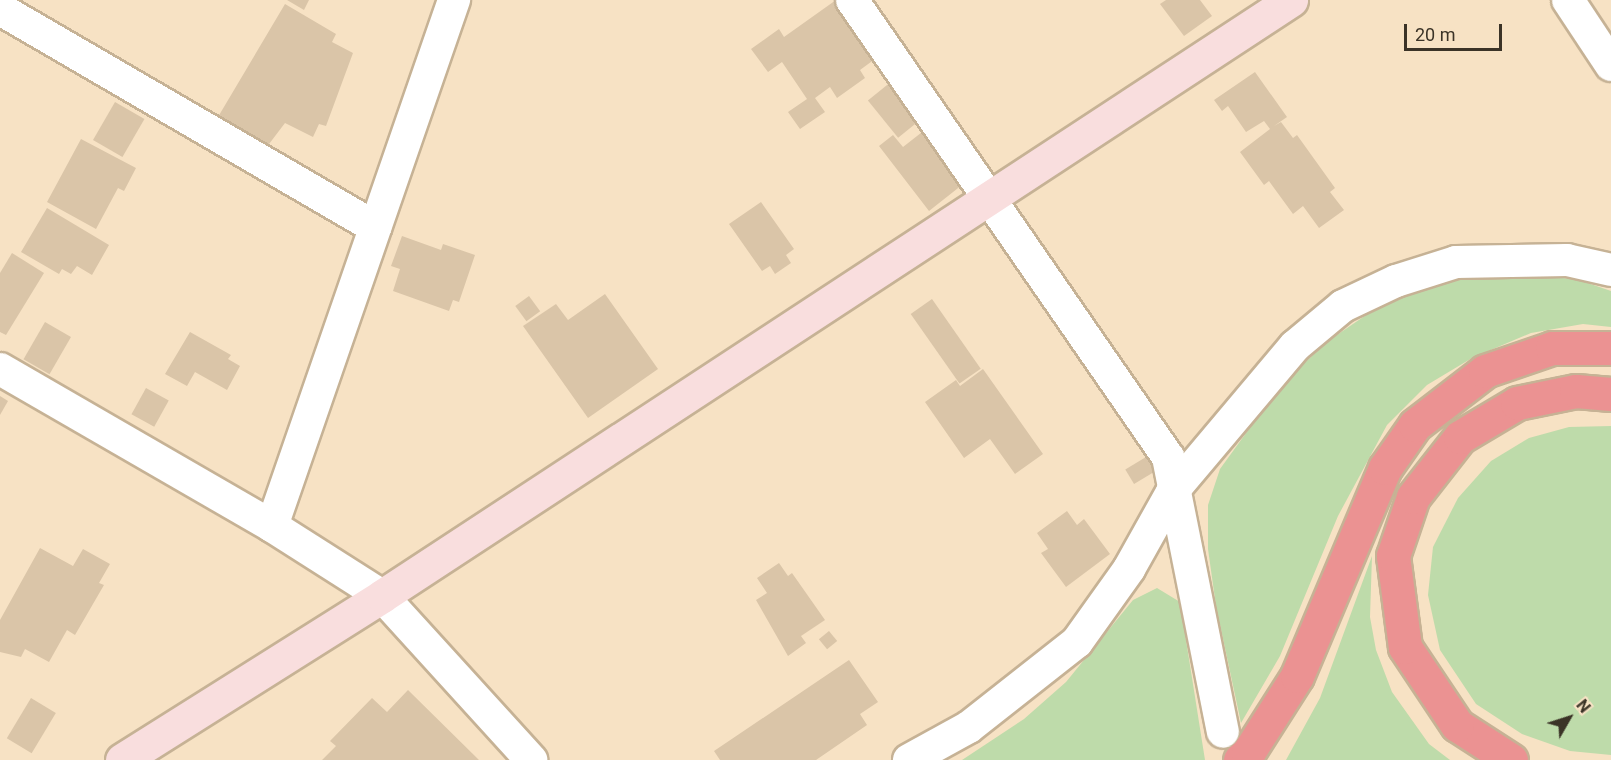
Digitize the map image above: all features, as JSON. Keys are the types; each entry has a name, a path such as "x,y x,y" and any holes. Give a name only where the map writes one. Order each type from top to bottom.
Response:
{"highway":[{"path":"1240,760 1248,753 1297,676 1380,479 1414,425 1485,371 1552,348 1611,348"},
{"path":"1511,760 1457,725 1405,647 1393,556 1413,497 1460,437 1517,403 1575,391 1611,394"}],"street":[{"path":"272,526 454,0"},
{"path":"852,0 1167,457 1172,492 1223,732"},
{"path":"122,760 153,750 382,596 1291,0"},
{"path":"1568,0 1611,65"},
{"path":"0,9 375,227"},
{"path":"909,760 969,727 1077,642 1129,569 1172,492 1295,346 1343,306 1396,281 1456,262 1568,260 1611,270"},
{"path":"0,369 272,526 382,596 531,760"}],"green space":[{"path":"1527,272 1582,281 1611,291 1611,327 1583,324 1531,333 1472,358 1427,385 1387,425 1338,516 1280,656 1241,723 1216,606 1208,549 1208,505 1220,469 1283,382 1331,339 1372,311 1425,285 1483,274"},
{"path":"1611,426 1611,755 1570,751 1522,734 1476,704 1440,650 1428,595 1433,547 1458,498 1491,461 1529,438 1569,427"},
{"path":"1372,556 1370,617 1376,650 1392,692 1429,744 1450,760 1286,760 1320,698"},
{"path":"1157,588 1180,602 1205,760 962,760 1024,719 1066,682 1133,600"}],"building":[{"path":"287,0 309,0 304,10"},
{"path":"836,0 879,56 860,70 865,78 837,98 830,87 815,98 825,112 800,129 788,112 807,99 782,62 768,72 751,49 779,29 784,37"},
{"path":"1166,0 1200,0 1212,16 1184,36 1160,4"},
{"path":"285,4 336,34 332,42 353,53 326,126 319,124 313,137 285,123 266,148 215,122"},
{"path":"1255,72 1287,117 1274,126 1281,122 1293,138 1297,135 1335,188 1330,192 1344,210 1319,228 1303,206 1293,214 1269,181 1264,185 1240,152 1270,129 1264,121 1246,132 1228,106 1222,111 1214,100"},
{"path":"892,81 922,118 898,138 868,101"},
{"path":"115,102 144,119 122,157 93,140"},
{"path":"926,129 967,181 929,211 879,146 893,135 903,147"},
{"path":"81,139 136,168 124,191 118,188 96,229 47,202"},
{"path":"761,202 794,249 786,255 791,263 775,274 770,266 762,271 729,224"},
{"path":"47,208 109,245 92,275 77,266 71,274 62,269 59,274 21,252"},
{"path":"402,236 441,250 443,244 475,255 459,302 453,300 449,311 393,291 400,269 391,266"},
{"path":"12,253 44,273 6,335 0,332 0,273"},
{"path":"605,294 658,369 588,418 523,326 556,304 568,320"},
{"path":"529,296 540,311 526,321 515,306"},
{"path":"932,299 981,369 959,384 911,314"},
{"path":"45,322 71,337 49,374 24,359"},
{"path":"190,332 231,355 228,359 240,366 227,390 195,372 187,386 165,374"},
{"path":"983,369 1043,454 1015,474 990,439 964,458 925,402 956,380 960,386"},
{"path":"146,388 169,401 154,427 131,414"},
{"path":"0,396 8,401 0,415"},
{"path":"1151,454 1160,469 1134,484 1125,469"},
{"path":"1067,511 1077,525 1084,519 1110,554 1066,587 1041,553 1048,549 1037,533"},
{"path":"40,548 73,566 83,549 110,564 99,583 104,585 75,635 67,630 49,662 25,649 21,657 0,652 0,620"},
{"path":"779,563 788,576 792,573 825,620 801,636 806,643 788,656 756,600 767,593 757,578"},
{"path":"829,631 837,641 827,649 819,639"},
{"path":"849,660 878,702 860,714 867,725 816,760 720,760 714,751"},
{"path":"408,690 479,760 322,760 336,746 330,741 372,698 387,712"},
{"path":"31,698 56,713 32,753 7,738"}]}
